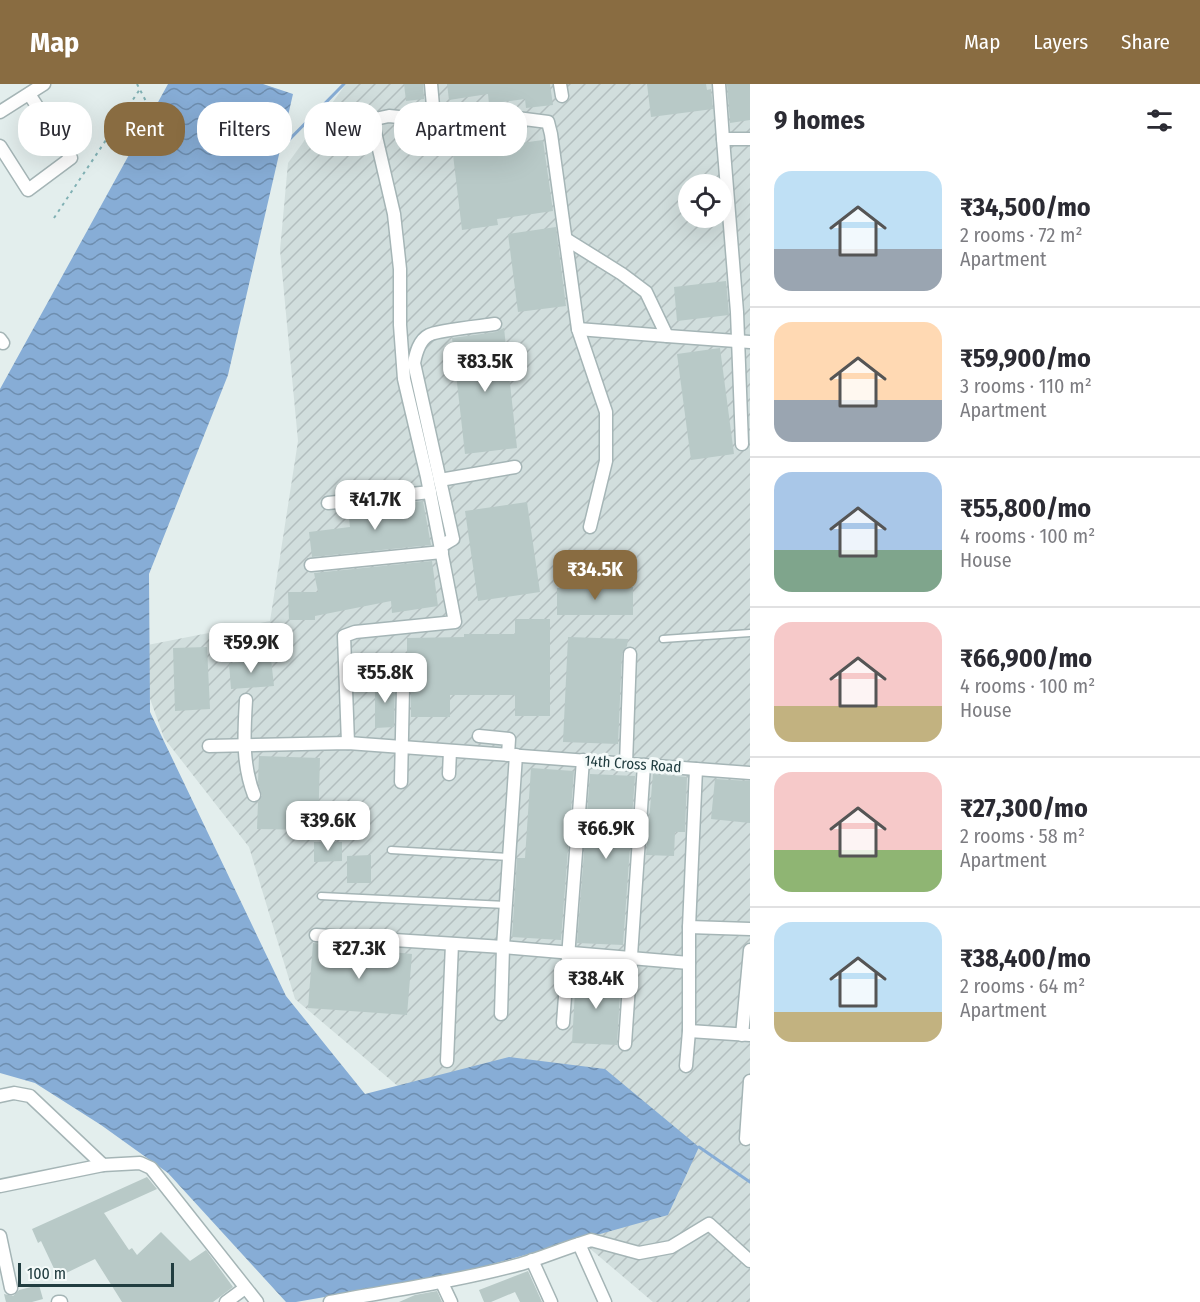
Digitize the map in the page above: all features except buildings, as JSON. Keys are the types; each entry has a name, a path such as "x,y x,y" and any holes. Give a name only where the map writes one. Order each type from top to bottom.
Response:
{"street":[{"path":"0,112 44,84"},
{"path":"432,84 433,102"},
{"path":"718,84 737,312 744,341 742,444"},
{"path":"0,146 28,190 71,158 29,94"},
{"path":"348,743 344,636 356,632 455,622 430,492 404,379 400,325 400,269 394,214 374,128 375,119 394,117"},
{"path":"527,119 548,122 578,329 606,412 606,461 590,527"},
{"path":"723,139 750,140"},
{"path":"566,238 646,292 667,336"},
{"path":"311,565 441,549 453,539 414,363 416,352 421,342 430,334 495,324"},
{"path":"578,329 744,341"},
{"path":"440,480 515,467"},
{"path":"328,503 430,492"},
{"path":"626,764 630,654"},
{"path":"401,782 403,688"},
{"path":"246,700 244,745 246,769 254,795"},
{"path":"479,736 509,739 512,755 501,1014"},
{"name":"14th Cross Road","path":"209,746 348,743 750,773"},
{"path":"449,774 450,751"},
{"path":"563,1023 583,760"},
{"path":"625,1044 645,765"},
{"path":"686,1066 689,1031 689,927 696,769"},
{"path":"689,927 750,929"},
{"path":"316,935 503,947 689,963"},
{"path":"447,1061 453,944"},
{"path":"689,1031 746,1035 750,950"},
{"path":"746,1139 750,1081"},
{"path":"0,1096 14,1093 30,1096 104,1165"},
{"path":"0,1186 104,1165 140,1163 151,1168 257,1302"},
{"path":"330,1302 442,1283 532,1260 591,1240 639,1253 671,1247 709,1224 750,1261"},
{"path":"0,1236 2,1257 10,1288"},
{"path":"579,1244 605,1302"},
{"path":"532,1260 551,1302"},
{"path":"442,1283 451,1302"},
{"path":"226,1302 245,1288"}],"lane":[{"path":"663,639 750,633"},
{"path":"391,850 509,857"},
{"path":"321,896 506,904"}],"path":[{"path":"137,84 146,102"},
{"path":"54,218 140,89"}],"shaded area":[{"path":"346,84 750,84 750,1302 653,1302 295,999 249,847 164,738 132,648 270,621 298,441 280,250 288,163 304,141 304,156 382,156 382,102 333,102"}],"water":[{"path":"168,84 263,84 293,94 291,102 197,102 197,156 279,156 228,375 149,574 150,712 286,996 365,1094 509,1057 605,1069 699,1147 668,1215 457,1274 286,1302 168,1173 101,1125 35,1083 0,1073 0,389 128,156 185,156 185,102 158,102"}],"waterway":[{"path":"292,137 344,84"},
{"path":"699,1147 750,1182"}]}
